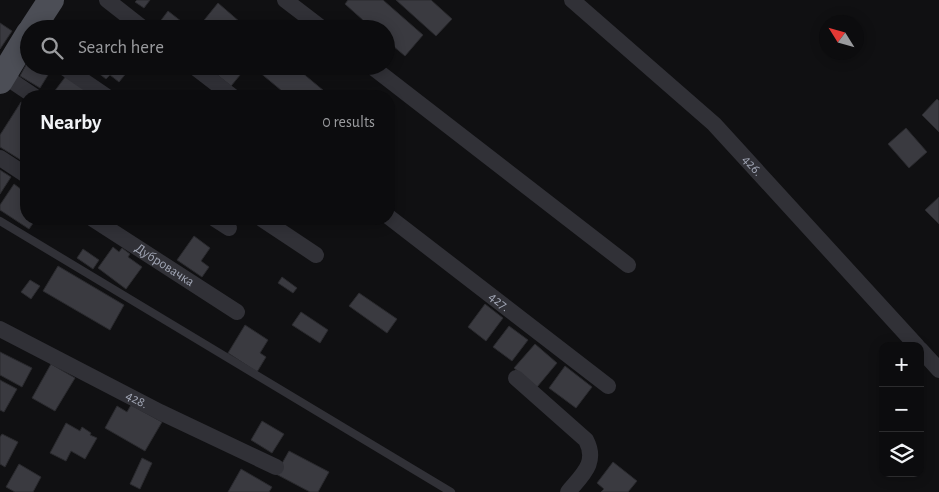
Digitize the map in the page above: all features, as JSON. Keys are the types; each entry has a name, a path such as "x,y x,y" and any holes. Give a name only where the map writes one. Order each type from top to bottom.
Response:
{"main road":[{"path":"38,20 51,0"},
{"path":"2,78 20,49"}],"street":[{"path":"107,0 133,20"},
{"path":"285,0 311,20"},
{"name":"426.","path":"572,0 714,124 913,342"},
{"path":"75,75 97,90"},
{"path":"205,75 224,90"},
{"path":"383,75 628,265"},
{"path":"2,78 23,90"},
{"path":"0,158 20,171"},
{"name":"427.","path":"395,222 608,386"},
{"name":"Дубровачка","path":"102,225 237,312"},
{"path":"224,225 229,228"},
{"path":"271,225 316,255"},
{"name":"428.","path":"0,329 160,412 276,467"},
{"path":"924,353 939,370"},
{"path":"516,378 586,440 590,449 591,459 588,467 568,492"}],"lane":[{"path":"0,221 451,492"}],"building":[{"path":"137,0 150,0 144,8 135,2"},
{"path":"348,0 383,0 423,35 405,56 395,48 395,20 363,20 345,4"},
{"path":"396,0 431,0 452,19 436,36"},
{"path":"218,3 238,20 204,20"},
{"path":"168,11 180,20 161,20"},
{"path":"0,23 12,31 0,49"},
{"path":"21,75 48,75 40,88"},
{"path":"101,75 110,75 106,79"},
{"path":"110,75 125,75 119,82"},
{"path":"217,75 240,75 231,86"},
{"path":"263,75 305,75 323,90 281,90"},
{"path":"66,76 85,90 56,90"},
{"path":"937,99 939,101 939,132 922,115"},
{"path":"20,104 20,160 0,147 0,135"},
{"path":"906,128 927,152 909,168 888,144"},
{"path":"0,170 11,177 0,194"},
{"path":"14,184 20,188 20,223 0,210 0,205"},
{"path":"939,197 939,224 925,210"},
{"path":"23,225 32,225 29,229"},
{"path":"194,236 210,248 201,261 209,267 202,277 177,260"},
{"path":"113,247 119,252 122,248 130,254 128,257 142,267 126,289 98,268"},
{"path":"83,249 99,260 93,269 77,258"},
{"path":"58,266 124,305 110,330 43,291"},
{"path":"282,277 297,288 293,293 278,283"},
{"path":"30,280 40,286 31,299 21,292"},
{"path":"359,293 397,319 387,333 349,306"},
{"path":"485,304 503,318 486,341 468,327"},
{"path":"301,312 328,330 320,343 292,325"},
{"path":"245,325 268,340 260,353 266,357 257,372 228,353"},
{"path":"509,326 528,340 512,361 493,347"},
{"path":"535,344 557,363 537,387 514,368"},
{"path":"0,352 32,368 22,387 0,375"},
{"path":"51,364 75,378 55,411 32,398"},
{"path":"565,366 592,387 576,408 549,388"},
{"path":"0,380 17,389 4,412 0,410"},
{"path":"131,405 162,422 145,451 105,428 117,406 127,412"},
{"path":"262,421 284,434 272,453 251,440"},
{"path":"66,423 80,431 82,427 91,433 90,435 97,438 85,459 71,451 66,461 50,453"},
{"path":"2,434 18,442 5,467 0,464 0,437"},
{"path":"289,451 329,472 318,492 310,492 276,474"},
{"path":"142,458 152,463 140,489 130,484"},
{"path":"613,462 637,481 628,492 601,492 604,489 597,483"},
{"path":"19,464 41,477 33,492 15,492 6,487"},
{"path":"241,469 272,487 269,492 228,492"}]}
